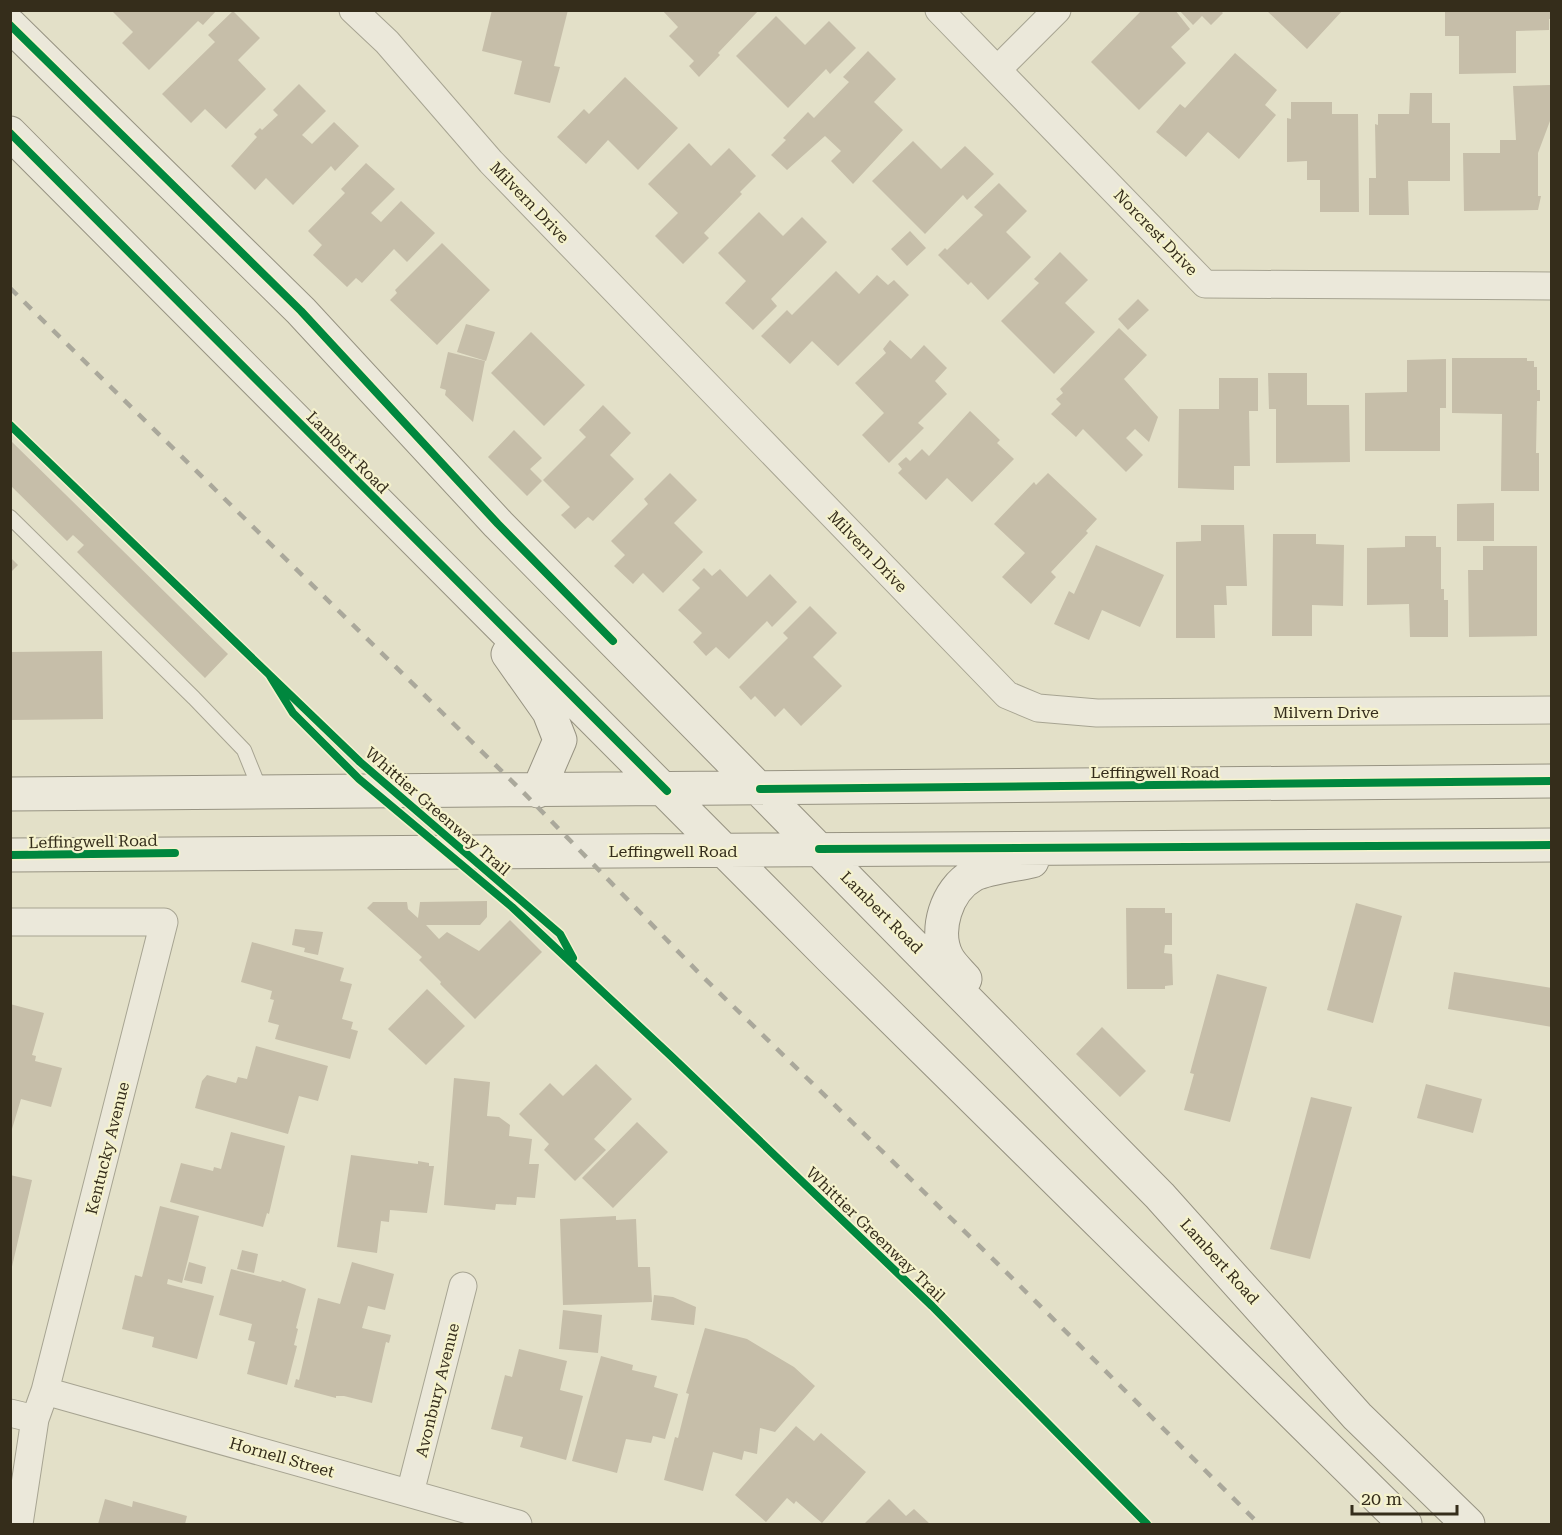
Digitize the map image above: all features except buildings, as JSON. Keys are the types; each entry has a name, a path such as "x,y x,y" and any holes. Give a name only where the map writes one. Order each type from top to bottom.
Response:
{"main road":[{"name":"Lambert Road","path":"10,25 301,311 498,525 1050,1082 1160,1196 1358,1416 1468,1524"},
{"name":"Lambert Road","path":"10,133 667,790 831,958 1405,1524"},
{"path":"456,579 549,712 560,740 538,791"},
{"name":"Leffingwell Road","path":"10,794 1551,781"},
{"name":"Leffingwell Road","path":"10,855 1551,845"},
{"path":"1050,1082 947,958 941,936 944,915 953,894 972,876 1089,848"}],"street":[{"name":"Milvern Drive","path":"353,10 387,42 500,171 1007,695 1038,708 1097,713 1551,710"},
{"name":"Norcrest Drive","path":"939,10 1205,284 1551,286"},
{"path":"998,69 1057,10"},
{"name":"Kentucky Avenue","path":"10,922 164,922 45,1391 23,1416 19,1524"},
{"name":"Avonbury Avenue","path":"410,1493 463,1286"},
{"name":"Hornell Street","path":"45,1391 518,1524"}],"lane":[{"path":"10,517 244,750 261,792"}],"railway":[{"path":"10,288 522,791 699,973 1000,1266 1259,1524"}],"cycle path":[{"path":"10,25 301,311 498,524 613,641"},
{"path":"10,133 667,791"},
{"name":"Whittier Greenway Trail","path":"10,425 360,762 560,934 573,958"},
{"name":"Whittier Greenway Trail","path":"270,676 293,713 359,779 512,907 671,1056 932,1306 1147,1524"},
{"path":"760,789 1552,781"},
{"path":"819,849 1552,845"},
{"path":"10,855 175,853"}]}
